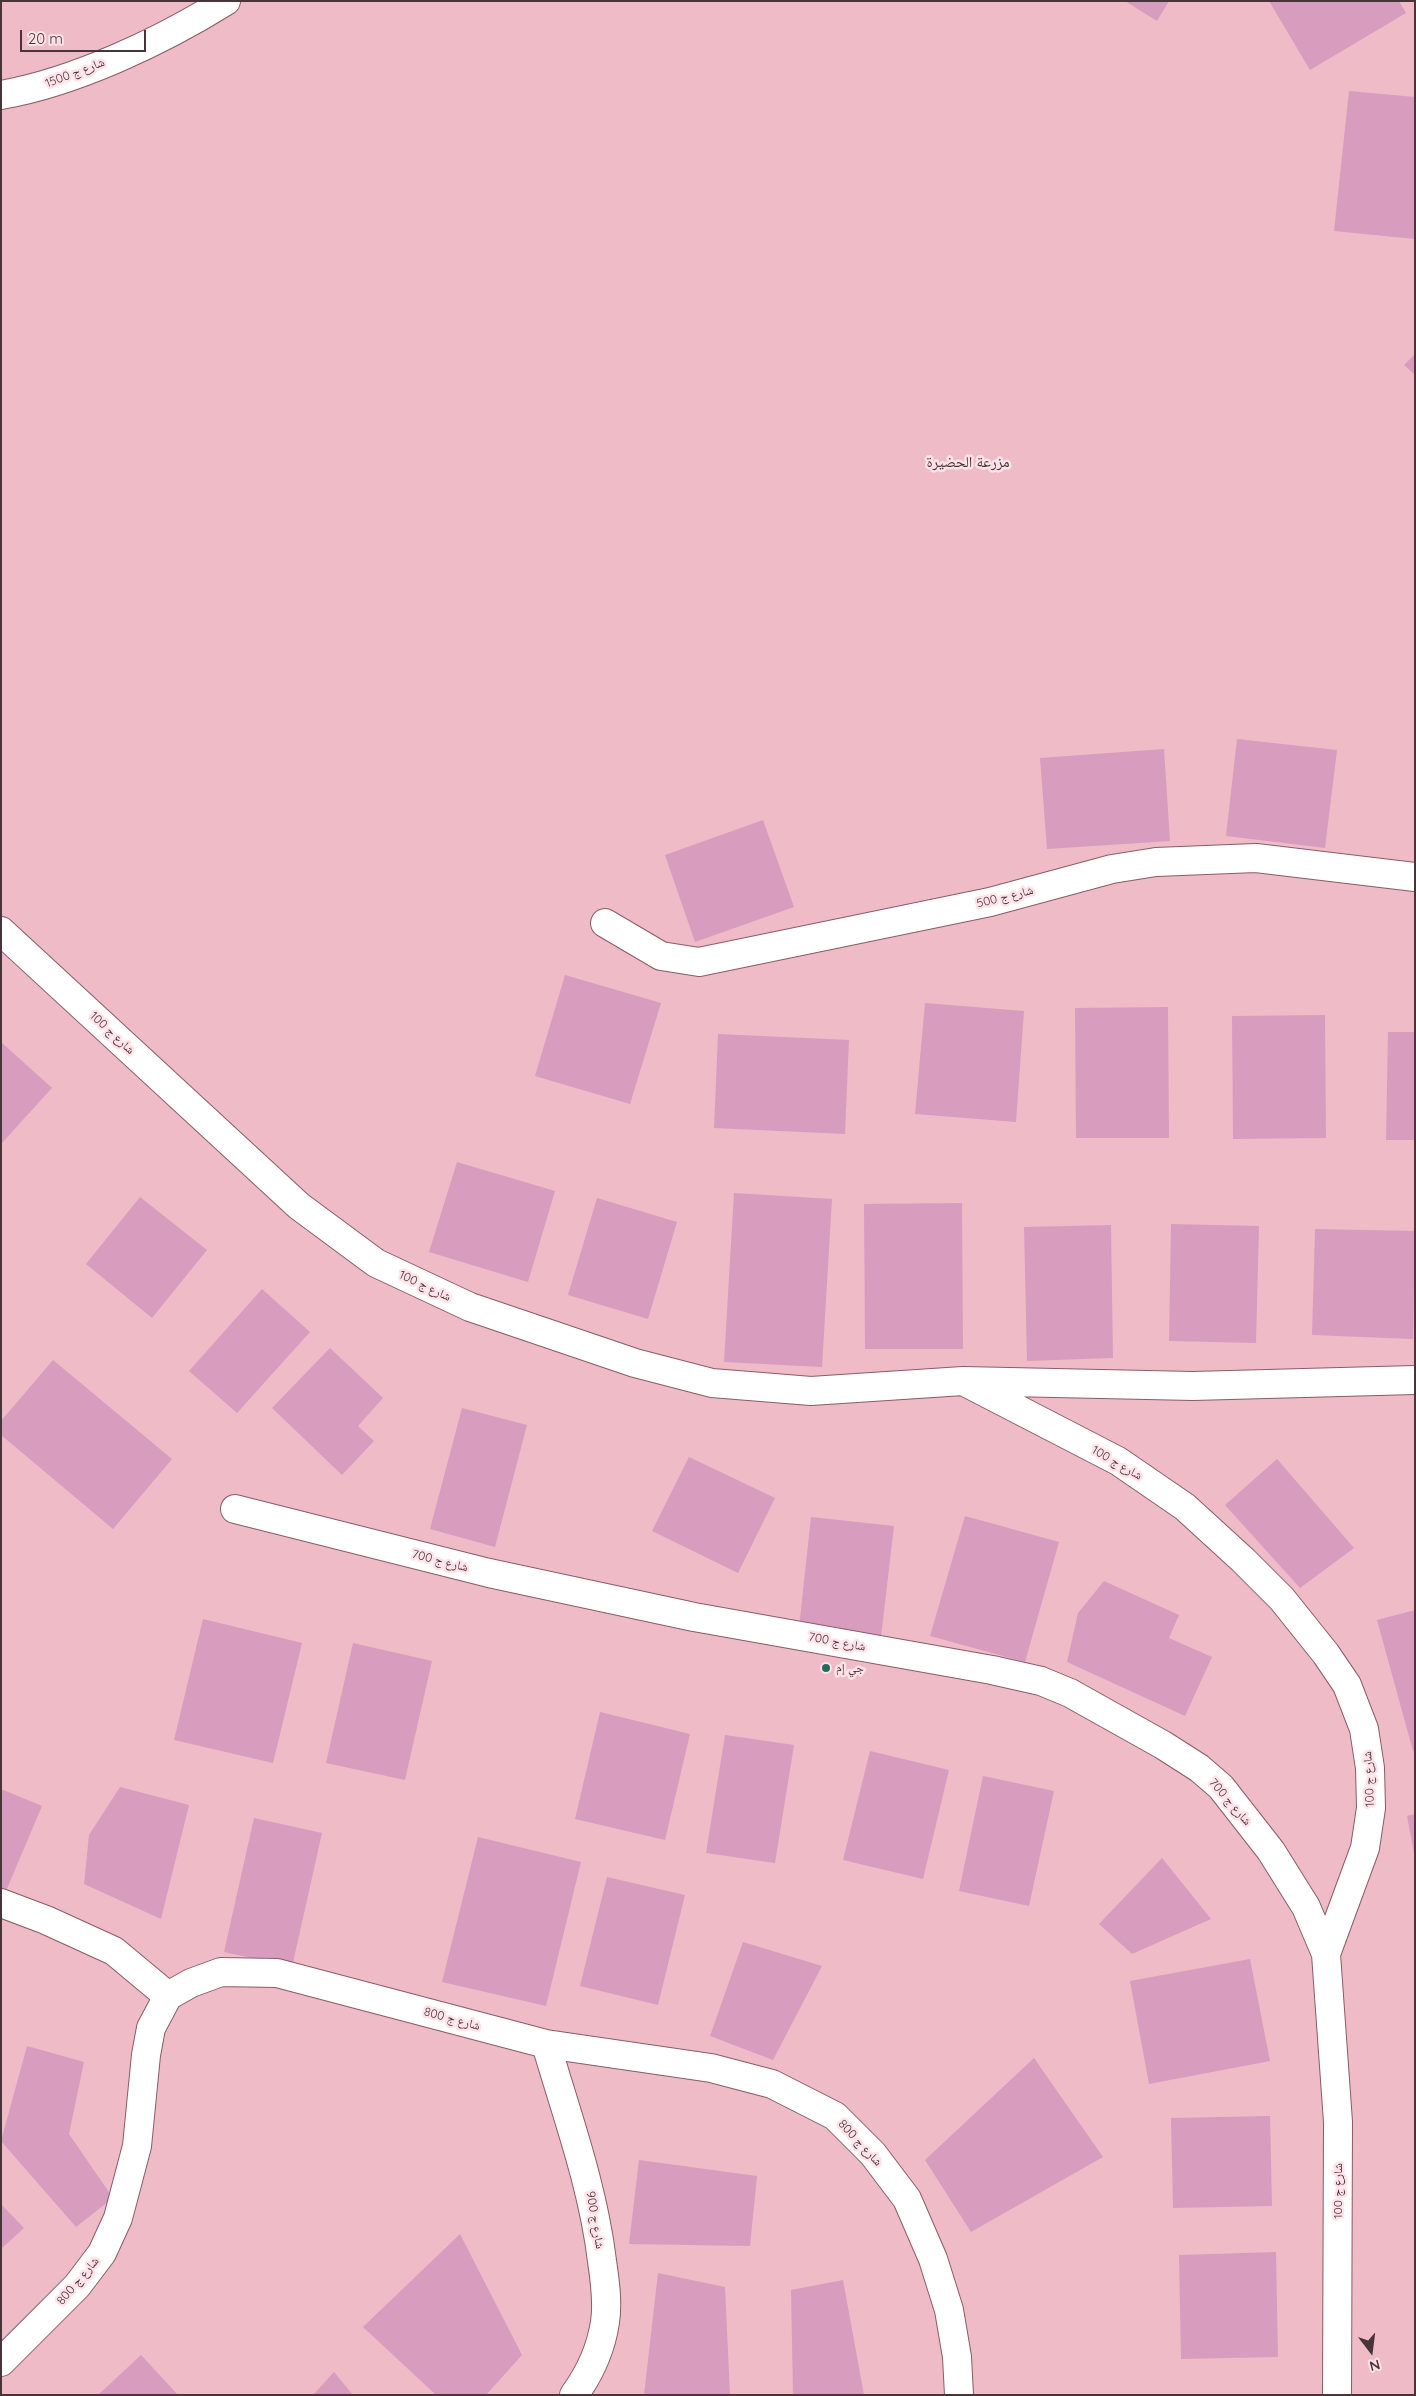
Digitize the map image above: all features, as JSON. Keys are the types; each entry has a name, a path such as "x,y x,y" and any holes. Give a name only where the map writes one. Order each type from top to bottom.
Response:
{"street":[{"name":"شارع ج 1500","path":"1,95 35,89 126,53 201,17 226,1"},
{"name":"شارع ج 500","path":"605,923 661,956 700,962 990,902 1112,869 1156,862 1256,858 1415,877"},
{"name":"شارع ج 100","path":"1,931 299,1206 376,1263 470,1306 635,1364 712,1383 811,1391 964,1381 1194,1386 1415,1380"},
{"name":"شارع ج 100","path":"964,1381 1118,1461 1185,1508 1282,1599 1326,1654 1347,1685 1364,1729 1370,1768 1371,1808 1365,1848 1326,1954 1338,2122 1337,2395"},
{"name":"شارع ج 700","path":"235,1509 489,1573 694,1617 992,1670 1042,1681 1070,1692 1163,1745 1199,1768 1221,1788 1271,1851 1306,1907 1326,1954"},
{"path":"1,1903 46,1920 114,1951 168,1996"},
{"name":"شارع ج 800","path":"1,2362 77,2286 102,2253 118,2218 137,2146 146,2055 151,2028 168,1996 191,1983 221,1972 278,1973 546,2044 711,2068 772,2084 834,2116 873,2154 907,2199 933,2259 949,2310 957,2357 960,2395"},
{"name":"شارع ج 900","path":"546,2044 587,2178 598,2232 605,2282 605,2321 600,2345 591,2368 574,2395"}],"building":[{"path":"1125,1 1169,1 1157,21"},
{"path":"1269,1 1399,1 1406,13 1310,70"},
{"path":"1349,91 1415,97 1415,239 1334,231"},
{"path":"1415,354 1415,375 1404,365"},
{"path":"1237,739 1337,750 1325,848 1226,836"},
{"path":"1164,749 1170,841 1047,849 1040,758"},
{"path":"763,820 794,907 695,942 665,855"},
{"path":"565,975 661,1003 630,1104 535,1076"},
{"path":"925,1003 1024,1011 1016,1122 915,1114"},
{"path":"1168,1007 1169,1138 1076,1138 1075,1008"},
{"path":"1325,1015 1326,1138 1233,1139 1232,1016"},
{"path":"1388,1032 1415,1032 1415,1140 1386,1140"},
{"path":"718,1034 849,1040 845,1134 714,1128"},
{"path":"1,1042 52,1088 1,1144"},
{"path":"457,1162 555,1191 528,1282 429,1252"},
{"path":"734,1193 832,1199 822,1367 724,1362"},
{"path":"140,1197 207,1250 152,1318 86,1264"},
{"path":"597,1198 677,1222 648,1319 568,1295"},
{"path":"962,1203 963,1349 865,1349 864,1204"},
{"path":"1171,1224 1259,1226 1256,1343 1169,1341"},
{"path":"1111,1225 1113,1358 1027,1361 1024,1227"},
{"path":"1315,1229 1415,1231 1413,1339 1312,1335"},
{"path":"262,1289 310,1332 237,1413 189,1371"},
{"path":"330,1348 383,1398 358,1426 374,1441 342,1475 272,1408"},
{"path":"53,1360 172,1459 113,1529 1,1435 1,1421"},
{"path":"462,1408 527,1425 495,1547 430,1529"},
{"path":"689,1457 775,1498 738,1573 652,1531"},
{"path":"1277,1459 1354,1548 1300,1588 1225,1505"},
{"path":"965,1516 1059,1542 1025,1662 930,1636"},
{"path":"811,1517 894,1526 881,1637 799,1628"},
{"path":"1104,1581 1179,1615 1169,1638 1212,1657 1185,1716 1067,1662 1078,1613"},
{"path":"1415,1610 1415,1750 1413,1751 1377,1620"},
{"path":"203,1619 302,1643 273,1763 174,1740"},
{"path":"353,1643 432,1661 405,1780 326,1763"},
{"path":"600,1712 690,1734 665,1840 575,1819"},
{"path":"725,1735 794,1745 775,1863 706,1853"},
{"path":"870,1751 949,1770 923,1879 843,1860"},
{"path":"983,1776 1054,1791 1029,1906 959,1891"},
{"path":"120,1787 189,1805 161,1919 84,1884 89,1835"},
{"path":"1,1789 42,1806 6,1891 1,1889"},
{"path":"1415,1814 1415,1853 1414,1853 1407,1816"},
{"path":"254,1818 322,1833 292,1967 224,1952"},
{"path":"478,1837 581,1862 546,2006 442,1982"},
{"path":"1162,1858 1211,1919 1132,1954 1099,1924"},
{"path":"607,1877 685,1895 658,2005 580,1986"},
{"path":"743,1942 822,1966 773,2060 710,2036"},
{"path":"1250,1959 1270,2061 1149,2084 1130,1981"},
{"path":"27,2046 84,2062 69,2134 113,2198 76,2227 1,2141"},
{"path":"1034,2058 1103,2157 971,2232 925,2160"},
{"path":"1270,2116 1272,2206 1173,2208 1171,2118"},
{"path":"639,2160 757,2176 750,2246 629,2244"},
{"path":"1,2204 24,2228 1,2249"},
{"path":"460,2234 522,2355 486,2395 436,2395 363,2327"},
{"path":"1276,2252 1278,2357 1181,2359 1179,2255"},
{"path":"658,2273 725,2287 730,2395 644,2395"},
{"path":"843,2280 864,2395 793,2395 791,2290"},
{"path":"141,2355 178,2395 98,2395"},
{"path":"334,2372 353,2395 313,2395"}],"place":[{"name":"جي إم","path":"826,1668"}],"district":[{"name":"مزرعة الحضيرة","path":"968,462"}]}
